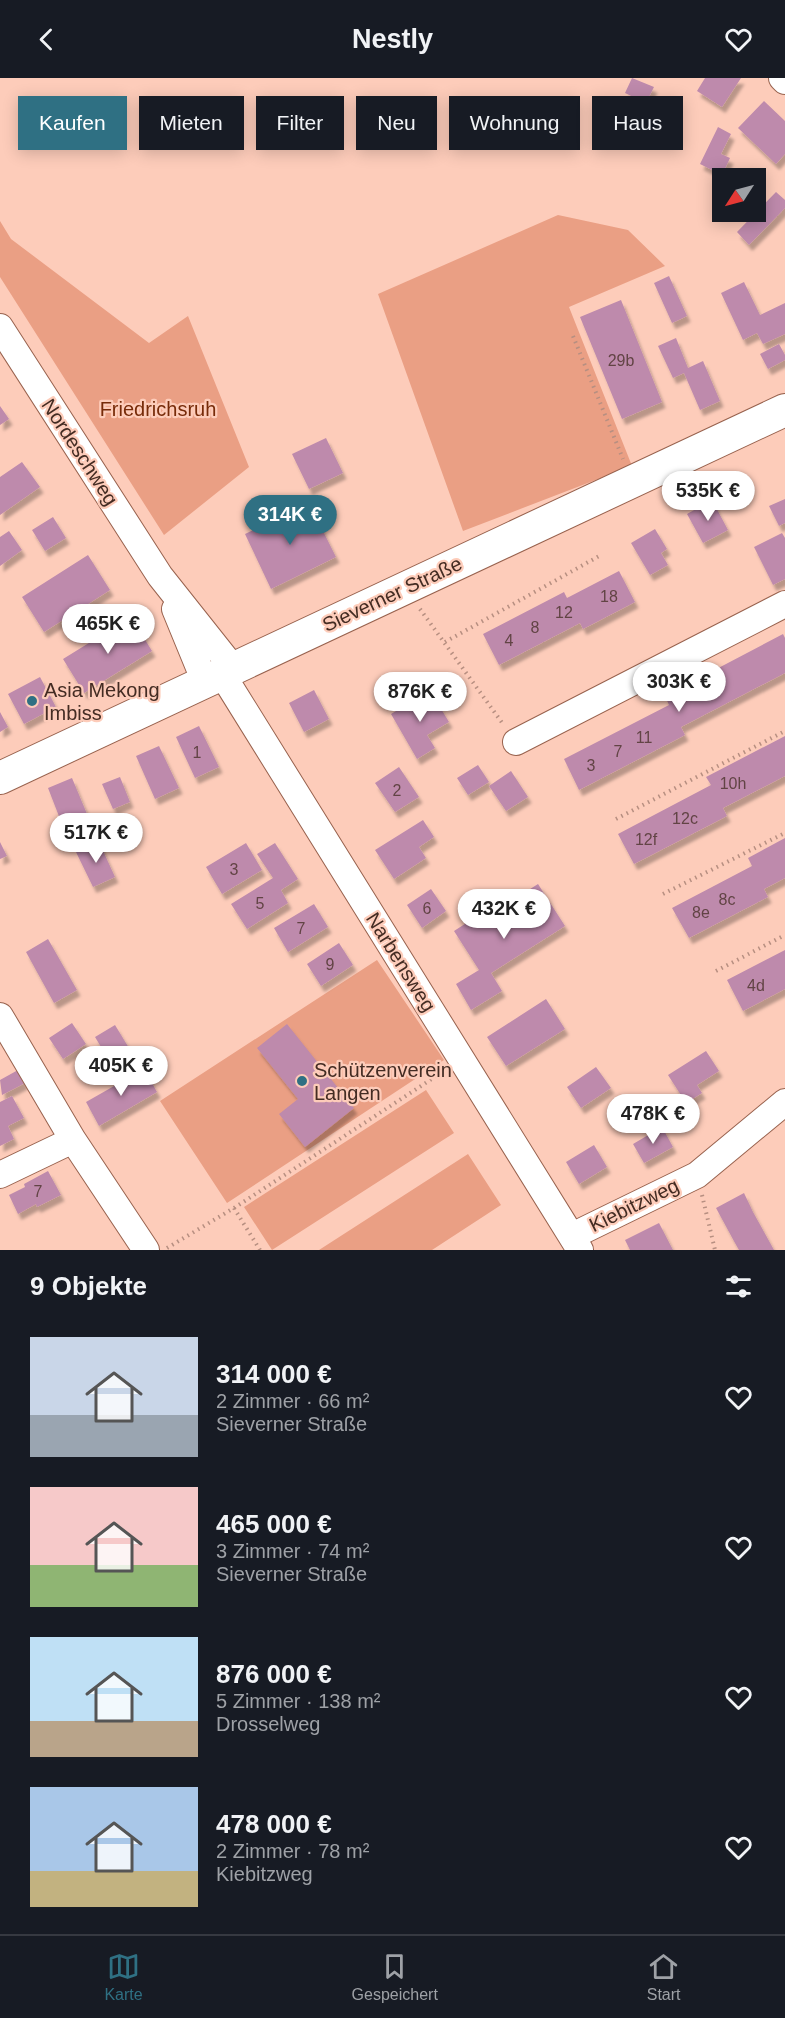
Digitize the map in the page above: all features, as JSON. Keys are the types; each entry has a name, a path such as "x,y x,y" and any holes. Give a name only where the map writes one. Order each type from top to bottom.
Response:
{"main road":[{"name":"Sieverner Straße","path":"0,778 785,410"}],"street":[{"path":"782,78 785,81"},
{"name":"Nordeschweg","path":"0,327 160,576 220,675"},
{"path":"516,742 785,604"},
{"name":"Narbensweg","path":"220,675 576,1243"},
{"path":"0,1016 73,1140 146,1250"},
{"name":"Kiebitzweg","path":"576,1243 697,1175 785,1102"},
{"path":"0,1174 73,1140"}],"path":[{"path":"573,336 632,482"},
{"path":"445,642 602,555"},
{"path":"423,614 516,742"},
{"path":"616,819 785,731"},
{"path":"663,894 785,833"},
{"path":"716,971 785,935"},
{"path":"164,1250 234,1208 435,1077"},
{"name":"Kiebitzweg","path":"697,1175 715,1250"},
{"path":"234,1208 260,1250"}],"green space":[{"path":"558,215 628,230 665,266 569,307 632,466 463,531 378,294"},
{"name":"Friedrichsruh","path":"0,221 11,239 149,343 188,316 249,467 164,535 0,277"},
{"name":"Schützenverein Langen","path":"377,960 444,1060 227,1203 160,1101"},
{"path":"426,1090 454,1133 272,1250 244,1207"},
{"path":"468,1154 501,1205 432,1250 319,1250"}],"building":[{"path":"632,78 654,87 650,96 631,96 625,93"},
{"path":"705,78 741,78 722,107 697,91"},
{"path":"764,101 785,121 785,154 776,164 738,128"},
{"path":"718,127 731,134 721,154 730,158 725,168 712,168 712,170 700,164"},
{"path":"776,192 785,200 785,208 749,245 737,232 747,222 766,222 766,202"},
{"path":"669,276 687,316 672,323 654,283"},
{"path":"744,282 760,315 785,303 785,334 763,344 757,333 743,340 721,293"},
{"path":"621,300 662,402 622,419 580,317"},
{"path":"676,338 688,368 703,361 720,401 700,410 684,373 673,378 658,346"},
{"path":"779,344 785,360 768,369 760,354"},
{"path":"0,406 9,419 0,425"},
{"path":"326,438 343,473 309,489 292,454"},
{"path":"22,462 40,487 0,515 0,477"},
{"path":"785,499 785,523 779,526 769,506"},
{"path":"712,500 728,530 703,543 687,514"},
{"path":"309,503 336,557 271,589 245,534"},
{"path":"53,517 66,538 45,551 32,530"},
{"path":"655,529 667,549 661,553 668,565 650,575 631,543"},
{"path":"9,531 22,550 0,566 0,537"},
{"path":"782,533 785,538 785,579 773,585 754,547"},
{"path":"88,555 110,590 44,632 22,597"},
{"path":"619,571 635,602 583,629 580,623 499,665 483,634 564,592 567,598"},
{"path":"131,617 152,651 84,693 63,659"},
{"path":"783,634 785,673 681,727 685,735 579,790 564,759 669,705 665,696"},
{"name":"Asia Mekong Imbiss","path":"40,677 56,707 24,724 8,694"},
{"path":"314,690 329,719 304,732 289,703"},
{"path":"430,691 449,722 427,735 435,748 417,759 391,714"},
{"path":"0,712 8,727 0,732"},
{"path":"199,726 219,767 195,778 176,737"},
{"path":"785,736 785,776 723,808 727,816 634,864 618,834 711,785 706,777"},
{"path":"159,746 179,788 155,799 136,756"},
{"path":"478,765 489,782 468,795 457,778"},
{"path":"399,767 419,797 395,812 375,783"},
{"path":"511,771 528,797 506,811 489,786"},
{"path":"120,777 130,802 113,809 102,784"},
{"path":"72,778 87,814 62,824 48,788"},
{"path":"423,820 434,837 419,847 426,858 394,879 375,850"},
{"path":"785,838 785,878 764,889 768,897 689,938 672,908 752,866 748,858"},
{"path":"0,842 7,856 0,859"},
{"path":"99,842 115,877 93,887 76,852"},
{"path":"246,843 262,870 222,894 206,867"},
{"path":"275,843 298,879 281,890 288,903 247,929 231,904 273,878 257,854"},
{"path":"538,884 565,926 491,973 502,991 471,1010 456,984 479,970 454,931 499,902 502,907"},
{"path":"431,889 446,911 422,928 407,905"},
{"path":"314,904 328,927 288,952 274,928"},
{"path":"48,939 77,990 54,1003 26,952"},
{"path":"339,943 353,965 321,986 307,964"},
{"path":"785,950 785,989 743,1011 727,980"},
{"path":"546,999 565,1029 506,1066 487,1037"},
{"path":"72,1023 86,1044 63,1059 49,1038"},
{"path":"287,1024 354,1108 305,1147 279,1114 298,1099 257,1048"},
{"path":"115,1025 135,1058 115,1070 95,1037"},
{"path":"706,1051 719,1071 697,1085 702,1093 686,1103 668,1075"},
{"path":"596,1067 611,1088 581,1108 567,1087"},
{"path":"144,1069 157,1092 99,1126 86,1102"},
{"path":"18,1070 25,1083 2,1095 0,1080"},
{"path":"12,1096 24,1118 8,1126 14,1139 0,1146 0,1102"},
{"path":"662,1127 673,1147 644,1163 633,1144"},
{"path":"594,1145 607,1167 579,1184 566,1162"},
{"path":"48,1171 61,1195 37,1207 36,1204 18,1214 9,1195"},
{"path":"744,1193 774,1250 739,1250 716,1208"},
{"path":"659,1223 673,1250 630,1250 625,1240"}],"place":[{"name":"Asia Mekong Imbiss","path":"32,701"},
{"name":"Schützenverein Langen","path":"302,1081"}]}
